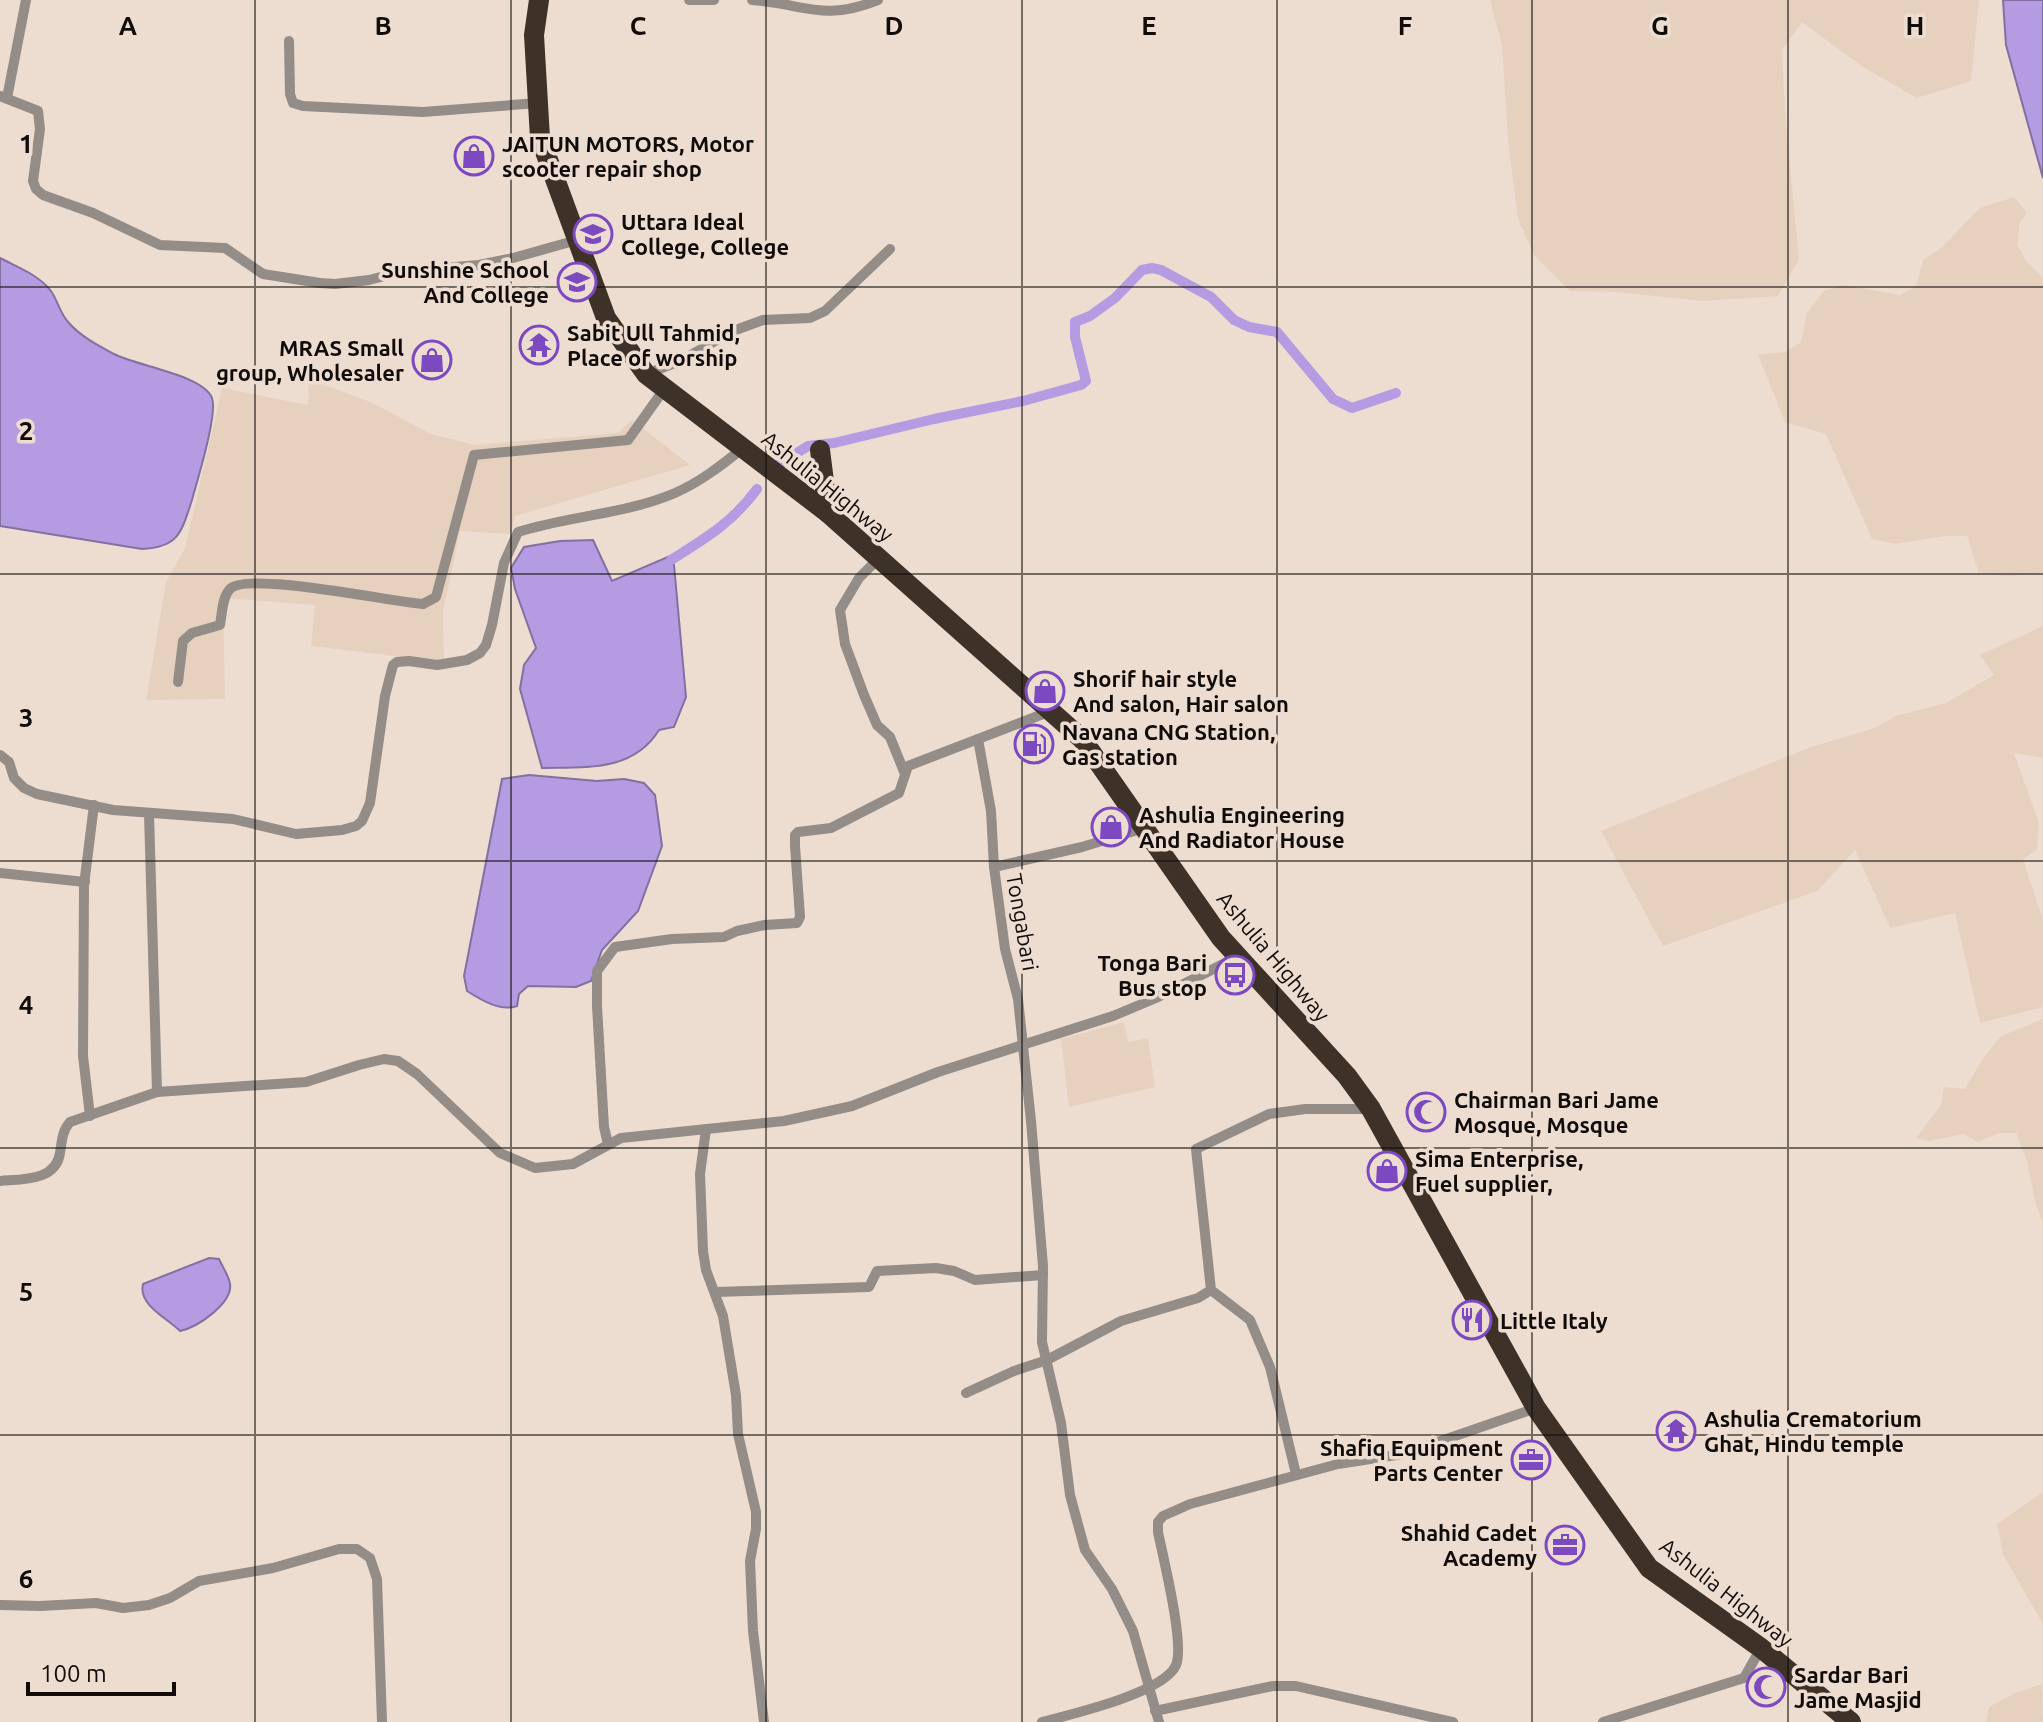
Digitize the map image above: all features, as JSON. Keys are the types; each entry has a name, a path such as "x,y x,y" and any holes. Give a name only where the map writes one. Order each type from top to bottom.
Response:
{"highway":[{"name":"Ashulia Highway","path":"539,0 534,35 540,138 606,318 646,374 828,513 1082,739 1221,938 1347,1076 1371,1109 1536,1408 1649,1568 1761,1648 1851,1722"},
{"path":"820,450 828,513"}],"street":[{"path":"26,0 4,97 35,108 39,116 33,181 43,195 93,213 160,245 231,250 263,274 335,284 404,271 479,265 577,240"},
{"path":"689,0 714,0"},
{"path":"752,0 821,12 841,12 878,0"},
{"path":"289,41 290,94 293,103 303,106 423,112 538,103"},
{"path":"646,374 680,361 733,331 763,320 810,318 825,311 890,249"},
{"path":"178,682 183,641 192,633 220,625 226,597 235,586 271,583 423,604 436,597 474,455 628,440 665,388"},
{"path":"0,755 9,762 14,778 24,788 37,794 149,813 233,819 304,834 356,826 362,821 370,803 393,665 409,661 437,665 467,660 480,653 492,625 504,563 518,532 609,512 675,493 714,471 743,448"},
{"path":"879,558 859,578 840,610 845,644 864,695 877,725 890,737 905,774"},
{"path":"608,1144 604,1127 597,971 615,947 672,939 724,937 765,925 797,923 800,917 795,835 845,822 899,793 908,766 1051,711"},
{"path":"978,739 991,811 994,867"},
{"path":"90,1116 83,1056 85,882 94,805"},
{"path":"149,813 157,1092"},
{"name":"Tongabari","path":"1144,828 1093,845 994,867 1005,949 1018,999 1031,1121 1043,1275 1042,1342 1061,1423 1070,1495 1085,1550 1112,1589 1133,1631 1157,1717"},
{"path":"0,873 85,882"},
{"path":"0,1181 32,1178 51,1172 59,1164 64,1129 70,1122 157,1092 306,1082 384,1059 398,1061 417,1074 500,1153 535,1168 573,1164 621,1138 784,1121 852,1106 938,1072 1113,1016 1237,957"},
{"path":"1296,1474 1270,1367 1250,1320 1211,1290 1196,1149 1269,1114 1305,1109 1371,1109"},
{"path":"706,1129 700,1174 700,1217 706,1270 716,1292 729,1349 738,1434 756,1512 750,1561 753,1631 764,1722"},
{"path":"716,1292 869,1287 877,1271 901,1269 936,1268 954,1271 975,1280 1043,1275"},
{"path":"966,1393 1047,1360 1121,1321 1198,1298 1211,1290"},
{"path":"1042,1722 1097,1707 1149,1688 1171,1675 1178,1658 1174,1610 1158,1522 1163,1516 1190,1504 1296,1474 1403,1454 1536,1408"},
{"path":"0,1605 96,1603 123,1608 149,1605 170,1598 199,1581 273,1568 339,1549 357,1549 370,1558 377,1579 382,1722"},
{"path":"1603,1722 1744,1678 1761,1648"},
{"path":"1157,1717 1273,1686 1296,1686 1453,1722"}],"shaded area":[{"path":"1490,0 1979,0 1971,81 1917,98 1863,67 1802,22 1782,50 1799,259 1778,296 1702,301 1616,292 1570,291 1534,255 1518,219 1508,140 1502,46"},
{"path":"2003,0 2043,0 2043,178 2006,45"},
{"path":"2014,197 2027,213 2020,222 2017,245 2026,261 2043,278 2043,573 2009,576 1979,574 1967,536 1945,536 1895,544 1872,539 1826,434 1785,422 1758,355 1785,352 1801,342 1807,313 1824,291 1843,285 1900,295 1916,286 1923,260 1942,247 1980,208"},
{"path":"0,258 46,285 66,319 90,340 114,354 196,383 212,398 210,432 192,500 181,529 171,541 142,549 0,526"},
{"path":"309,379 373,403 431,434 475,445 618,433 632,420 690,465 515,516 511,534 460,531 443,612 444,662 311,646 315,605 223,598 225,699 146,700 166,582 185,548 222,388 308,405"},
{"path":"593,540 612,581 670,556 674,565 686,697 674,727 659,730 636,754 592,767 542,768 520,689 524,665 536,648 515,589 511,568 524,547"},
{"path":"2043,626 2043,758 2014,753 2039,823 2037,850 2023,859 2043,920 2043,1007 1980,1023 1955,913 1890,928 1855,850 1817,891 1663,946 1601,831 1811,747 1872,729 1896,716 1946,703 1994,675 1980,655"},
{"path":"529,775 597,781 624,779 644,783 655,795 662,846 638,911 602,950 591,981 576,987 528,986 519,994 517,1006 504,1007 467,991 464,976 502,779"},
{"path":"2043,1019 2043,1223 2035,1202 2027,1161 2016,1133 1999,1133 1978,1142 1963,1134 1929,1141 1916,1138 1941,1105 1944,1087 1965,1089 2001,1036"},
{"path":"1124,1022 1128,1042 1148,1038 1155,1087 1069,1107 1061,1039"},
{"path":"209,1258 219,1259 229,1281 226,1299 196,1325 180,1331 149,1305 143,1284"},
{"path":"2043,1492 2043,1624 2003,1555 1997,1524"},
{"path":"2042,1684 2043,1722 1986,1722 1989,1707 2015,1693"}],"waterway":[{"path":"776,466 808,446 1023,401 1081,385 1086,381 1075,337 1075,322 1090,316 1115,298 1142,270 1152,268 1211,297 1234,320 1249,327 1277,332 1333,399 1352,408 1396,393"},
{"path":"671,560 728,520 757,489"}],"place":[{"name":"JAITUN MOTORS, Motor scooter repair shop","path":"474,156"},
{"name":"Uttara Ideal College, College","path":"593,234"},
{"name":"Sunshine School And College","path":"577,282"},
{"name":"Sabit Ull Tahmid, Place of worship","path":"539,345"},
{"name":"MRAS Small group, Wholesaler","path":"432,360"},
{"name":"Shorif hair style And salon, Hair salon","path":"1045,691"},
{"name":"Navana CNG Station, Gas station","path":"1034,744"},
{"name":"Ashulia Engineering And Radiator House","path":"1111,827"},
{"name":"Tonga Bari Bus stop","path":"1235,975"},
{"name":"Chairman Bari Jame Mosque, Mosque","path":"1426,1112"},
{"name":"Sima Enterprise, Fuel supplier,","path":"1387,1171"},
{"name":"Little Italy","path":"1472,1320"},
{"name":"Ashulia Crematorium Ghat, Hindu temple","path":"1676,1431"},
{"name":"Shafiq Equipment Parts Center","path":"1531,1460"},
{"name":"Shahid Cadet Academy","path":"1565,1545"},
{"name":"Sardar Bari Jame Masjid","path":"1766,1687"}]}
